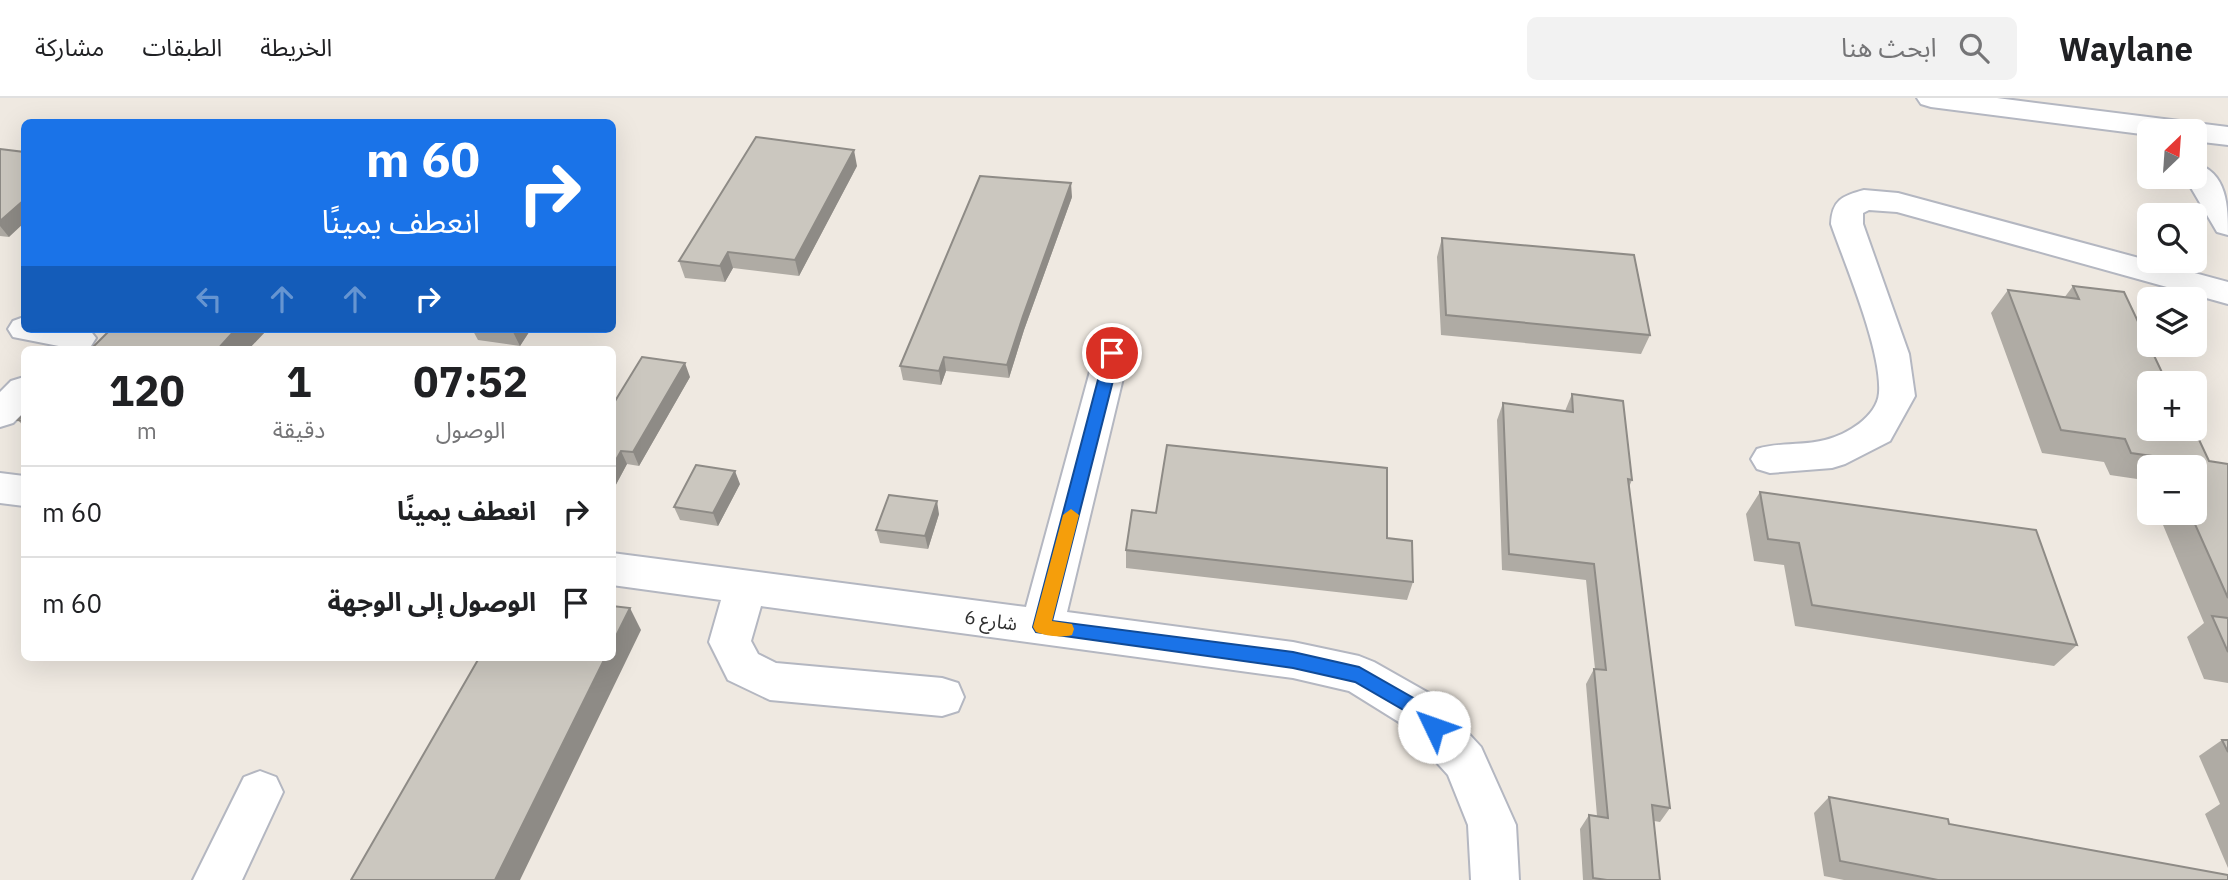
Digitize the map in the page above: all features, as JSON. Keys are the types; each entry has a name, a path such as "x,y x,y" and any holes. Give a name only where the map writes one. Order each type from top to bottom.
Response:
{"street":[{"path":"1931,98 2137,128"},
{"path":"2113,98 2137,122"},
{"path":"2207,134 2228,136"},
{"path":"2207,188 2228,224"},
{"path":"1770,460 1832,454 1877,431 1897,396 1892,354 1847,224 1847,209 1864,201 1898,204 2228,293"},
{"path":"0,313 21,328"},
{"path":"46,333 78,339"},
{"path":"1042,627 1112,353"},
{"path":"0,414 21,393"},
{"path":"0,488 21,491"},
{"name":"شارع 6","path":"616,570 1293,660 1359,675 1418,710 1465,762 1492,825 1495,880"},
{"path":"746,587 730,642 743,667 770,681 942,697"},
{"path":"217,880 261,792"}],"building":[{"path":"756,137 854,150 795,260 728,252 720,266 679,261"},
{"path":"0,149 21,152 21,203 0,221"},
{"path":"980,176 1071,183 1007,365 944,357 939,371 900,366"},
{"path":"1442,238 1634,255 1650,335 1446,315"},
{"path":"2073,286 2124,292 2137,320 2137,357 2155,357 2161,371 2137,371 2137,441 2200,441 2206,455 2131,453 2125,439 2061,430 2008,290 2079,299"},
{"path":"107,333 232,333 221,346 94,346"},
{"path":"642,357 685,363 633,452 621,451 616,460 616,399"},
{"path":"1572,394 1623,401 1632,480 1628,479 1670,808 1652,805 1660,880 1593,878 1589,815 1608,818 1594,669 1606,670 1594,564 1509,554 1503,403 1573,412"},
{"path":"1167,445 1387,468 1387,538 1412,541 1413,582 1126,550 1132,510 1156,513"},
{"path":"2207,457 2209,461 2228,464 2228,598 2195,525 2207,525"},
{"path":"696,465 735,471 713,513 674,507"},
{"path":"1760,492 2036,530 2077,645 1812,605 1799,543 1768,539"},
{"path":"889,495 937,501 925,536 876,530"},
{"path":"616,606 630,608 616,636"},
{"path":"2212,616 2228,618 2228,652"},
{"path":"477,661 604,661 495,880 351,880"},
{"path":"2222,740 2228,740 2228,752"},
{"path":"1829,797 1948,819 1949,824 2228,875 2228,880 1938,880 1840,861"}],"slow traffic":[{"path":"1065,629 1042,627 1071,515"}],"route":[{"path":"1112,353 1042,627 1293,660 1359,675 1418,710 1434,727"}]}
